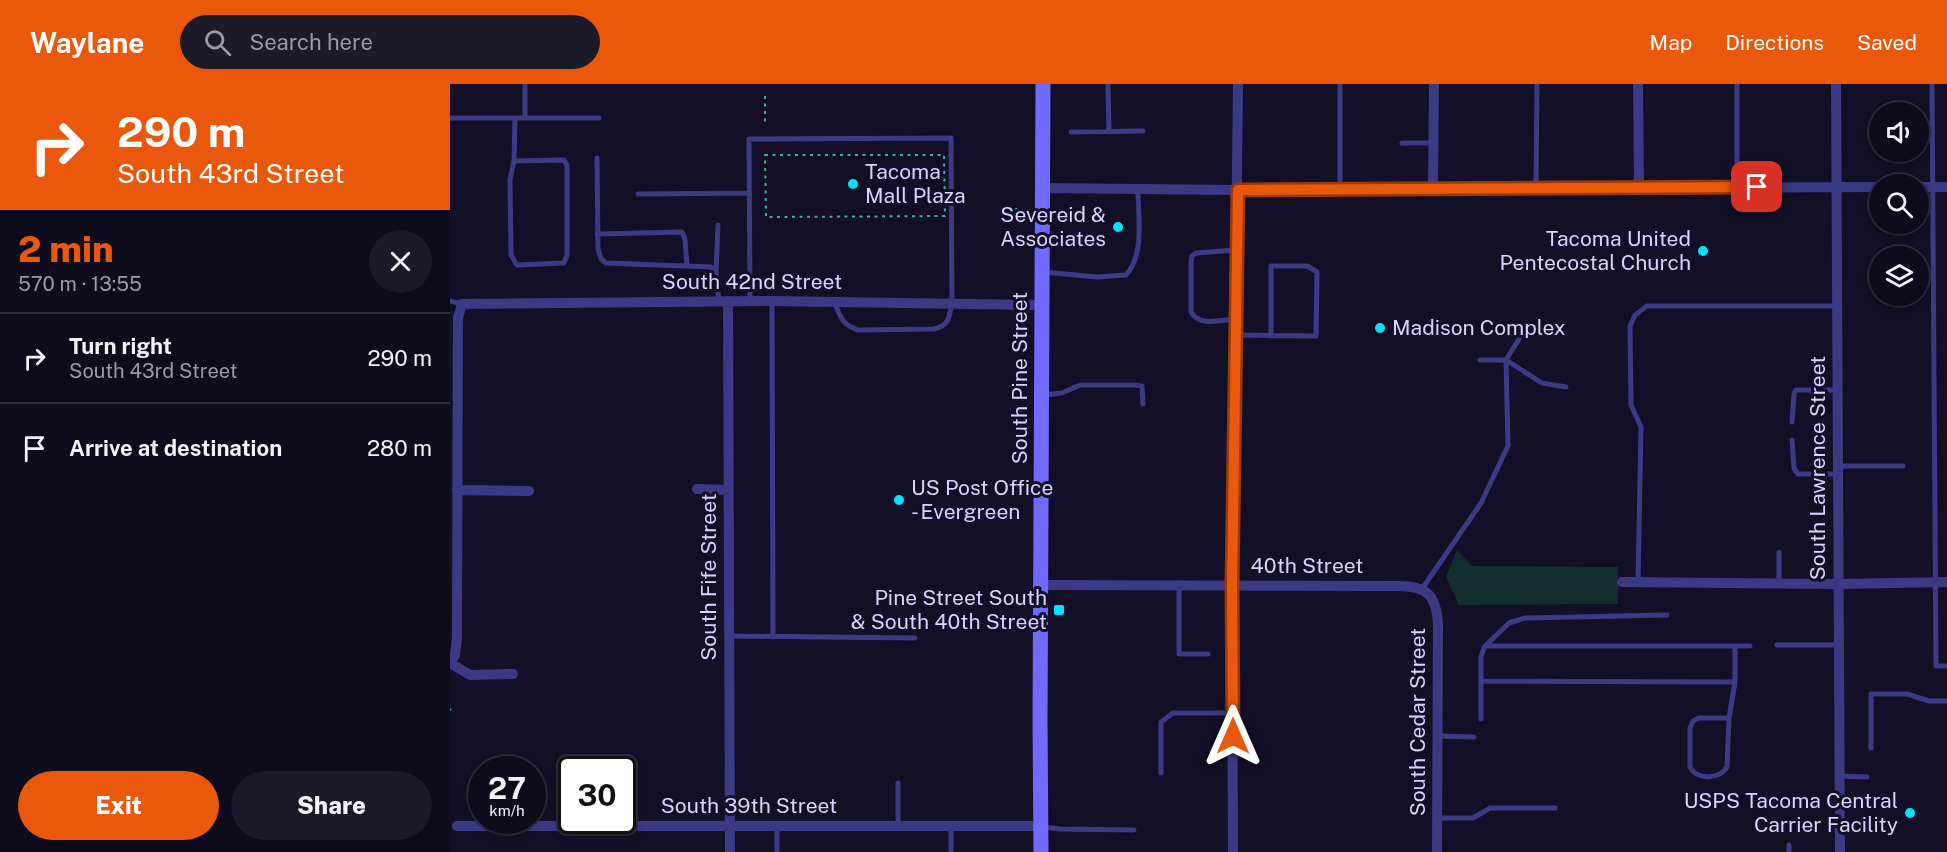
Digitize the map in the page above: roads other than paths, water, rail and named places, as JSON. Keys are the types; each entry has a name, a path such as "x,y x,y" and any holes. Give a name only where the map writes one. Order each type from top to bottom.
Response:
{"main road":[{"name":"South Pine Street","path":"1041,852 1043,84"}],"street":[{"path":"1233,852 1232,585 1238,84"},
{"path":"1433,189 1434,84"},
{"path":"1638,84 1639,188"},
{"name":"South Lawrence Street","path":"1836,84 1840,852"},
{"path":"1042,188 1340,190 1869,187"},
{"path":"1932,187 1947,187"},
{"name":"South Fife Street","path":"723,301 728,489 730,852"},
{"name":"South 42nd Street","path":"462,304 833,301 1041,305"},
{"path":"462,304 458,318 453,456 457,490 457,638 455,654 450,662 470,675 513,674"},
{"path":"698,489 728,489"},
{"path":"457,490 529,490"},
{"path":"1622,582 1838,584 1947,582"},
{"name":"40th Street","path":"1040,585 1399,586 1425,591"},
{"name":"South Cedar Street","path":"1425,591 1435,604 1437,616 1437,852"},
{"name":"South 39th Street","path":"457,826 1041,826"}],"lane":[{"path":"525,84 525,118"},
{"path":"1108,84 1109,132"},
{"path":"1340,84 1340,190"},
{"path":"1536,189 1537,84"},
{"path":"1737,84 1737,188"},
{"path":"1932,84 1936,666 1947,666"},
{"path":"450,118 599,118"},
{"path":"514,161 564,160 567,165 566,261 564,263 516,265 511,255 510,191 514,161 515,118"},
{"path":"1071,132 1143,131"},
{"path":"750,301 749,139 951,138 952,302 948,320 943,327 858,330 843,322 833,301"},
{"path":"1402,143 1434,143"},
{"path":"597,158 597,249 600,259 606,263 711,267 716,273"},
{"path":"1042,272 1097,277 1126,275 1134,266 1139,253 1138,189"},
{"path":"638,194 749,193"},
{"path":"718,225 716,273 723,301"},
{"path":"597,234 682,232 685,239 687,266"},
{"path":"1236,319 1201,321 1194,318 1191,312 1191,262 1192,256 1196,253 1237,249"},
{"path":"1236,335 1271,336 1316,336 1317,272 1306,266 1271,266 1271,336"},
{"path":"450,301 462,304"},
{"path":"772,301 773,637"},
{"path":"1638,583 1641,427 1631,405 1630,326 1635,315 1647,306 1837,306"},
{"path":"1425,591 1481,503 1508,446 1506,360 1519,339"},
{"path":"1480,360 1506,360 1542,383 1566,387"},
{"path":"1042,395 1062,393 1080,385 1135,385 1142,386 1143,404"},
{"path":"1792,422 1796,390 1837,390"},
{"path":"1792,441 1794,468 1798,474 1904,466"},
{"path":"1779,552 1779,584"},
{"path":"1179,585 1179,654 1208,654"},
{"path":"1481,719 1481,656 1485,646 1509,623 1525,618 1667,615"},
{"path":"729,636 915,638"},
{"path":"1777,645 1838,645"},
{"path":"1485,646 1750,646"},
{"path":"1729,718 1699,718 1693,722 1690,728 1690,767 1699,776 1718,776 1723,774 1727,767 1729,718 1736,682 1735,646"},
{"path":"1481,681 1736,682"},
{"path":"1871,748 1871,694 1907,694 1929,701 1947,701"},
{"path":"1161,773 1161,722 1173,713 1233,713"},
{"path":"1438,736 1474,737"},
{"path":"1839,776 1867,777"},
{"path":"898,783 898,826"},
{"path":"1437,818 1473,819 1490,808 1555,808"},
{"path":"777,826 777,852"},
{"path":"951,826 951,852"},
{"path":"1041,826 1060,829 1134,830"}],"place":[{"name":"Tacoma Mall Plaza","path":"853,184"},
{"name":"Severeid & Associates","path":"1118,227"},
{"name":"Tacoma United Pentecostal Church","path":"1703,251"},
{"name":"Madison Complex","path":"1380,328"},
{"name":"US Post Office - Evergreen","path":"899,500"},
{"name":"Pine Street South & South 40th Street","path":"1059,610"},
{"name":"USPS Tacoma Central Carrier Facility","path":"1910,813"}]}
